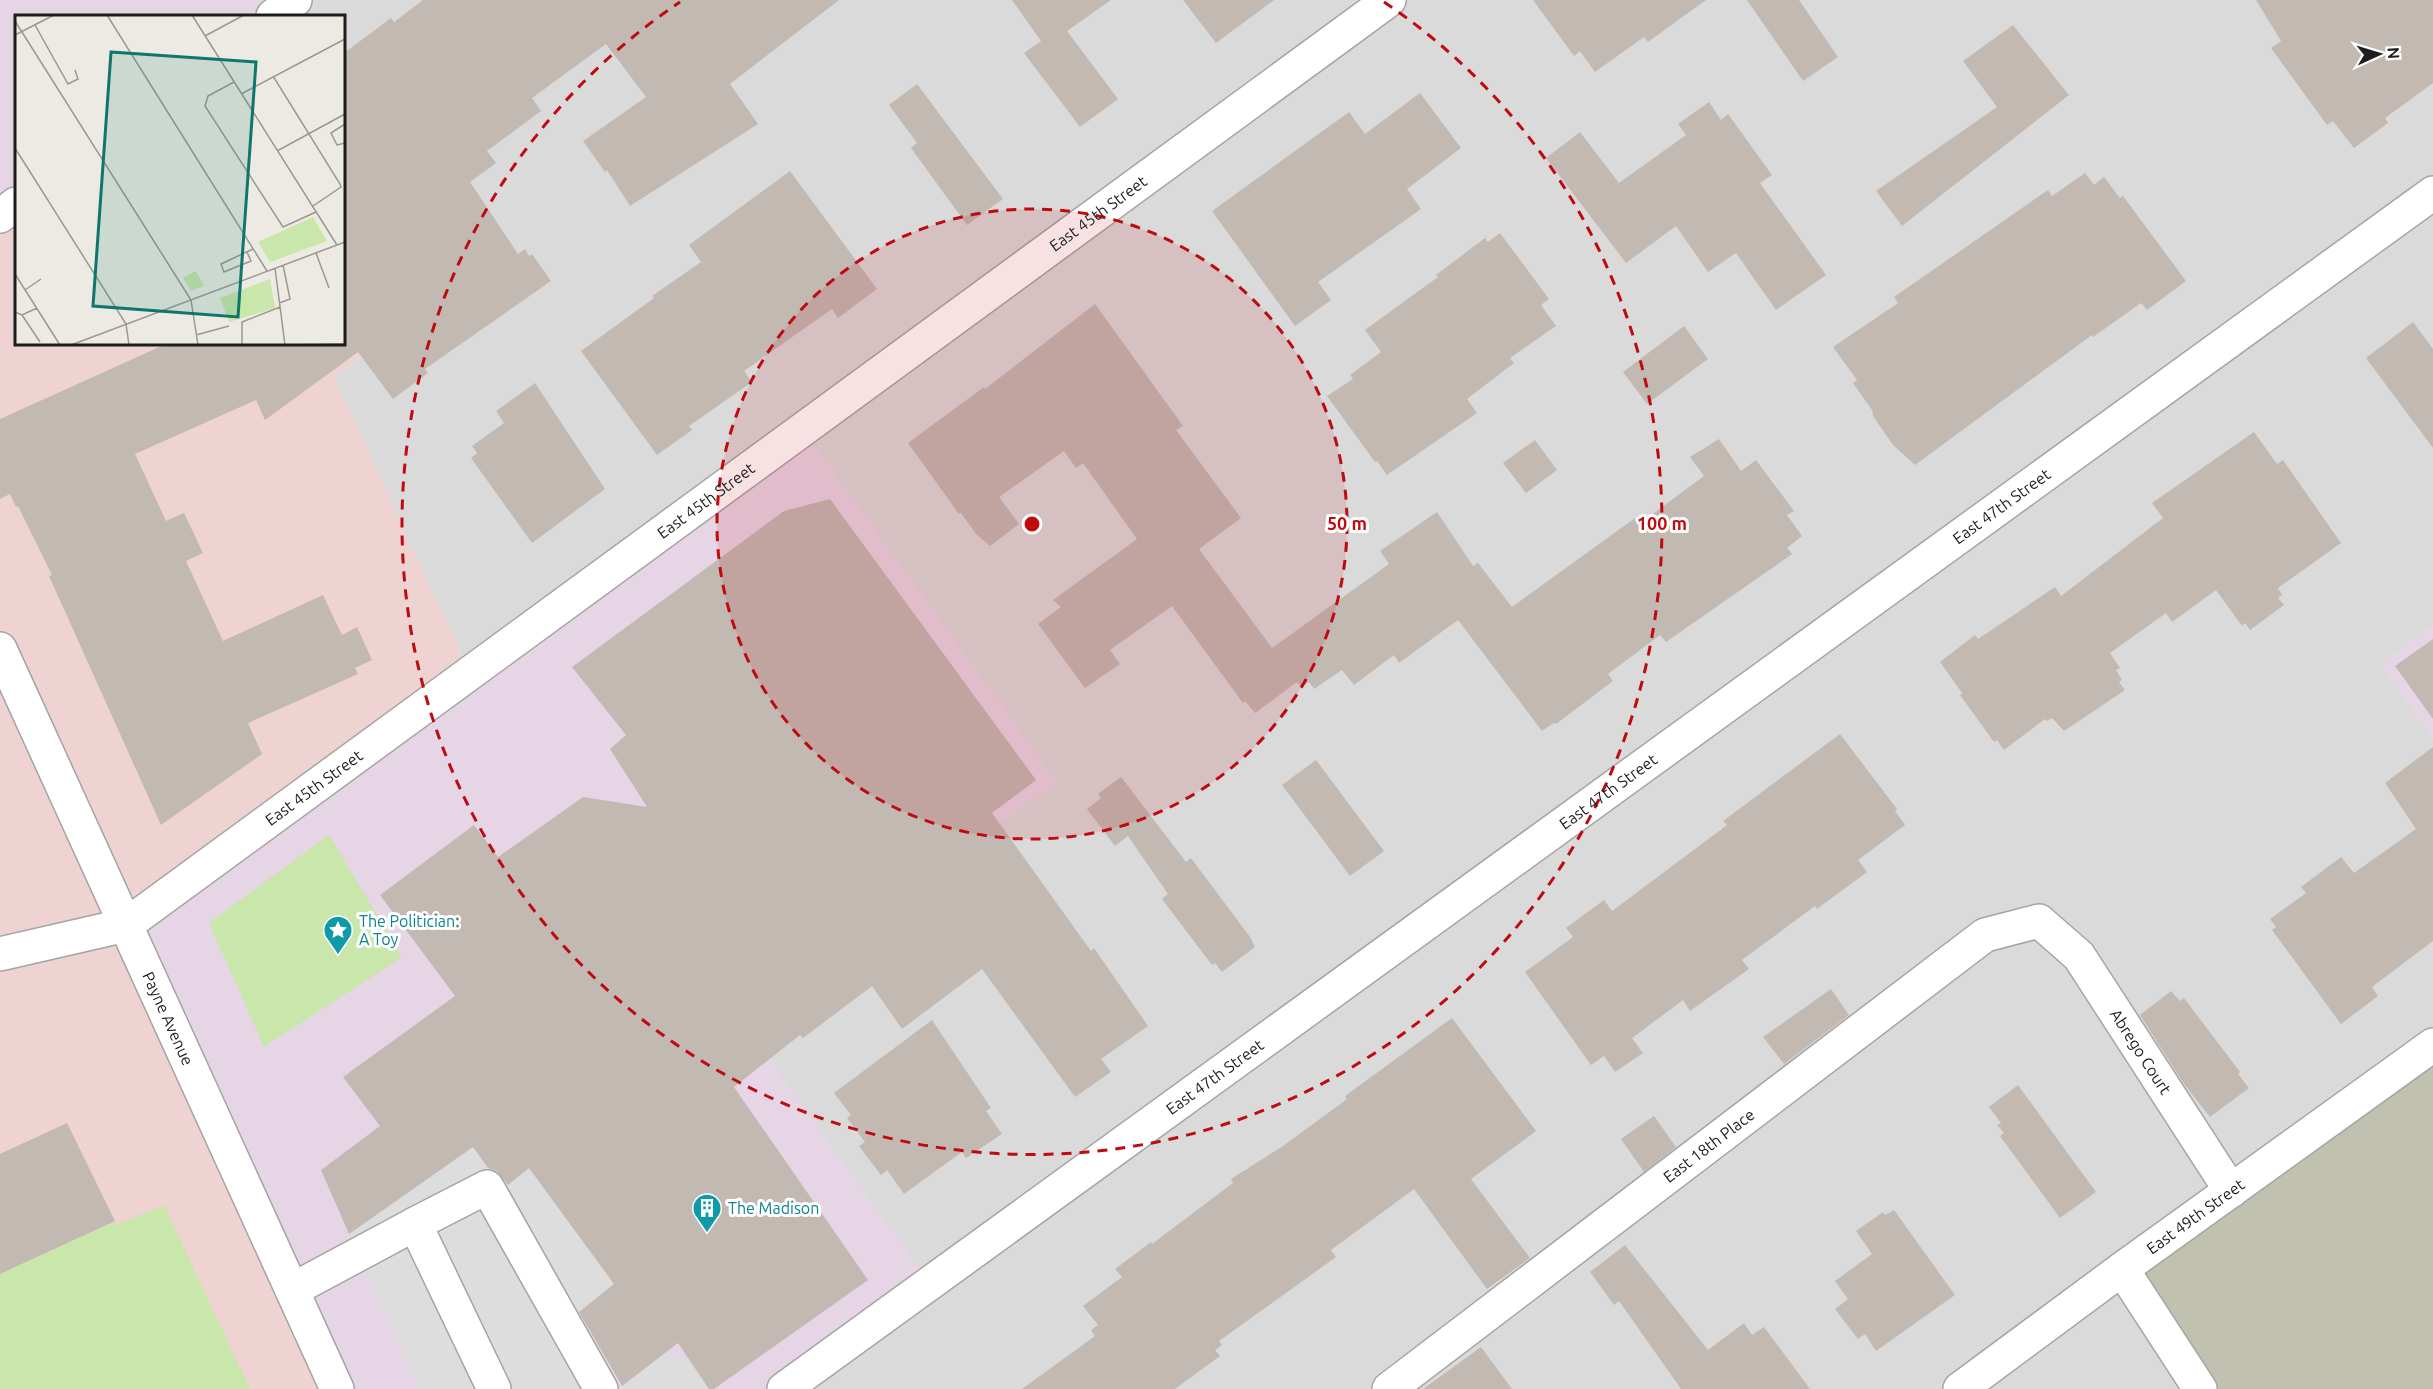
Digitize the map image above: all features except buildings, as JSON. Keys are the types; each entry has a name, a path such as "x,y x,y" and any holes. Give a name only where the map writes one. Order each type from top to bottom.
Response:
{"street":[{"path":"274,15 295,0"},
{"name":"East 45th Street","path":"0,954 126,925 1389,0"},
{"name":"East 47th Street","path":"784,1389 2433,193"},
{"path":"0,216 15,205"},
{"name":"Payne Avenue","path":"0,649 337,1389"},
{"name":"Abrego Court","path":"2038,921 2079,956 2231,1191"},
{"name":"East 18th Place","path":"1389,1389 1985,935 2038,921"},
{"name":"East 49th Street","path":"1960,1389 2433,1045"},
{"path":"292,1290 487,1186 601,1389"},
{"path":"415,1224 494,1389"},
{"path":"2122,1269 2200,1389"}],"shaded area":[{"path":"0,0 295,0 274,15 15,15 15,205 0,216"},
{"path":"295,0 2433,0 2433,626 2381,664 2433,738 2433,1045 2200,1389 784,1389 737,1014 1057,781 470,673 334,377 417,315 345,215 345,15 274,15"},
{"path":"15,205 15,345 345,345 345,215 417,315 334,377 470,673 337,1389 0,1389 0,216"},
{"path":"803,429 1057,782 737,1014 930,1283 784,1389 337,1389 126,925"},
{"path":"2433,626 2433,738 2381,664"},
{"path":"2433,1045 2433,1389 2200,1389 2122,1269"},
{"path":"473,1147 503,1189 529,1168 614,1284 573,1318 622,1386 664,1354 689,1359 709,1389 419,1389 349,1234"}],"green space":[{"path":"329,835 402,957 264,1047 209,923"},
{"path":"164,1205 250,1389 0,1389 0,1274 115,1221 114,1226"}],"place":[{"name":"The Politician: A Toy","path":"338,956"},
{"name":"The Madison","path":"707,1234"}]}
